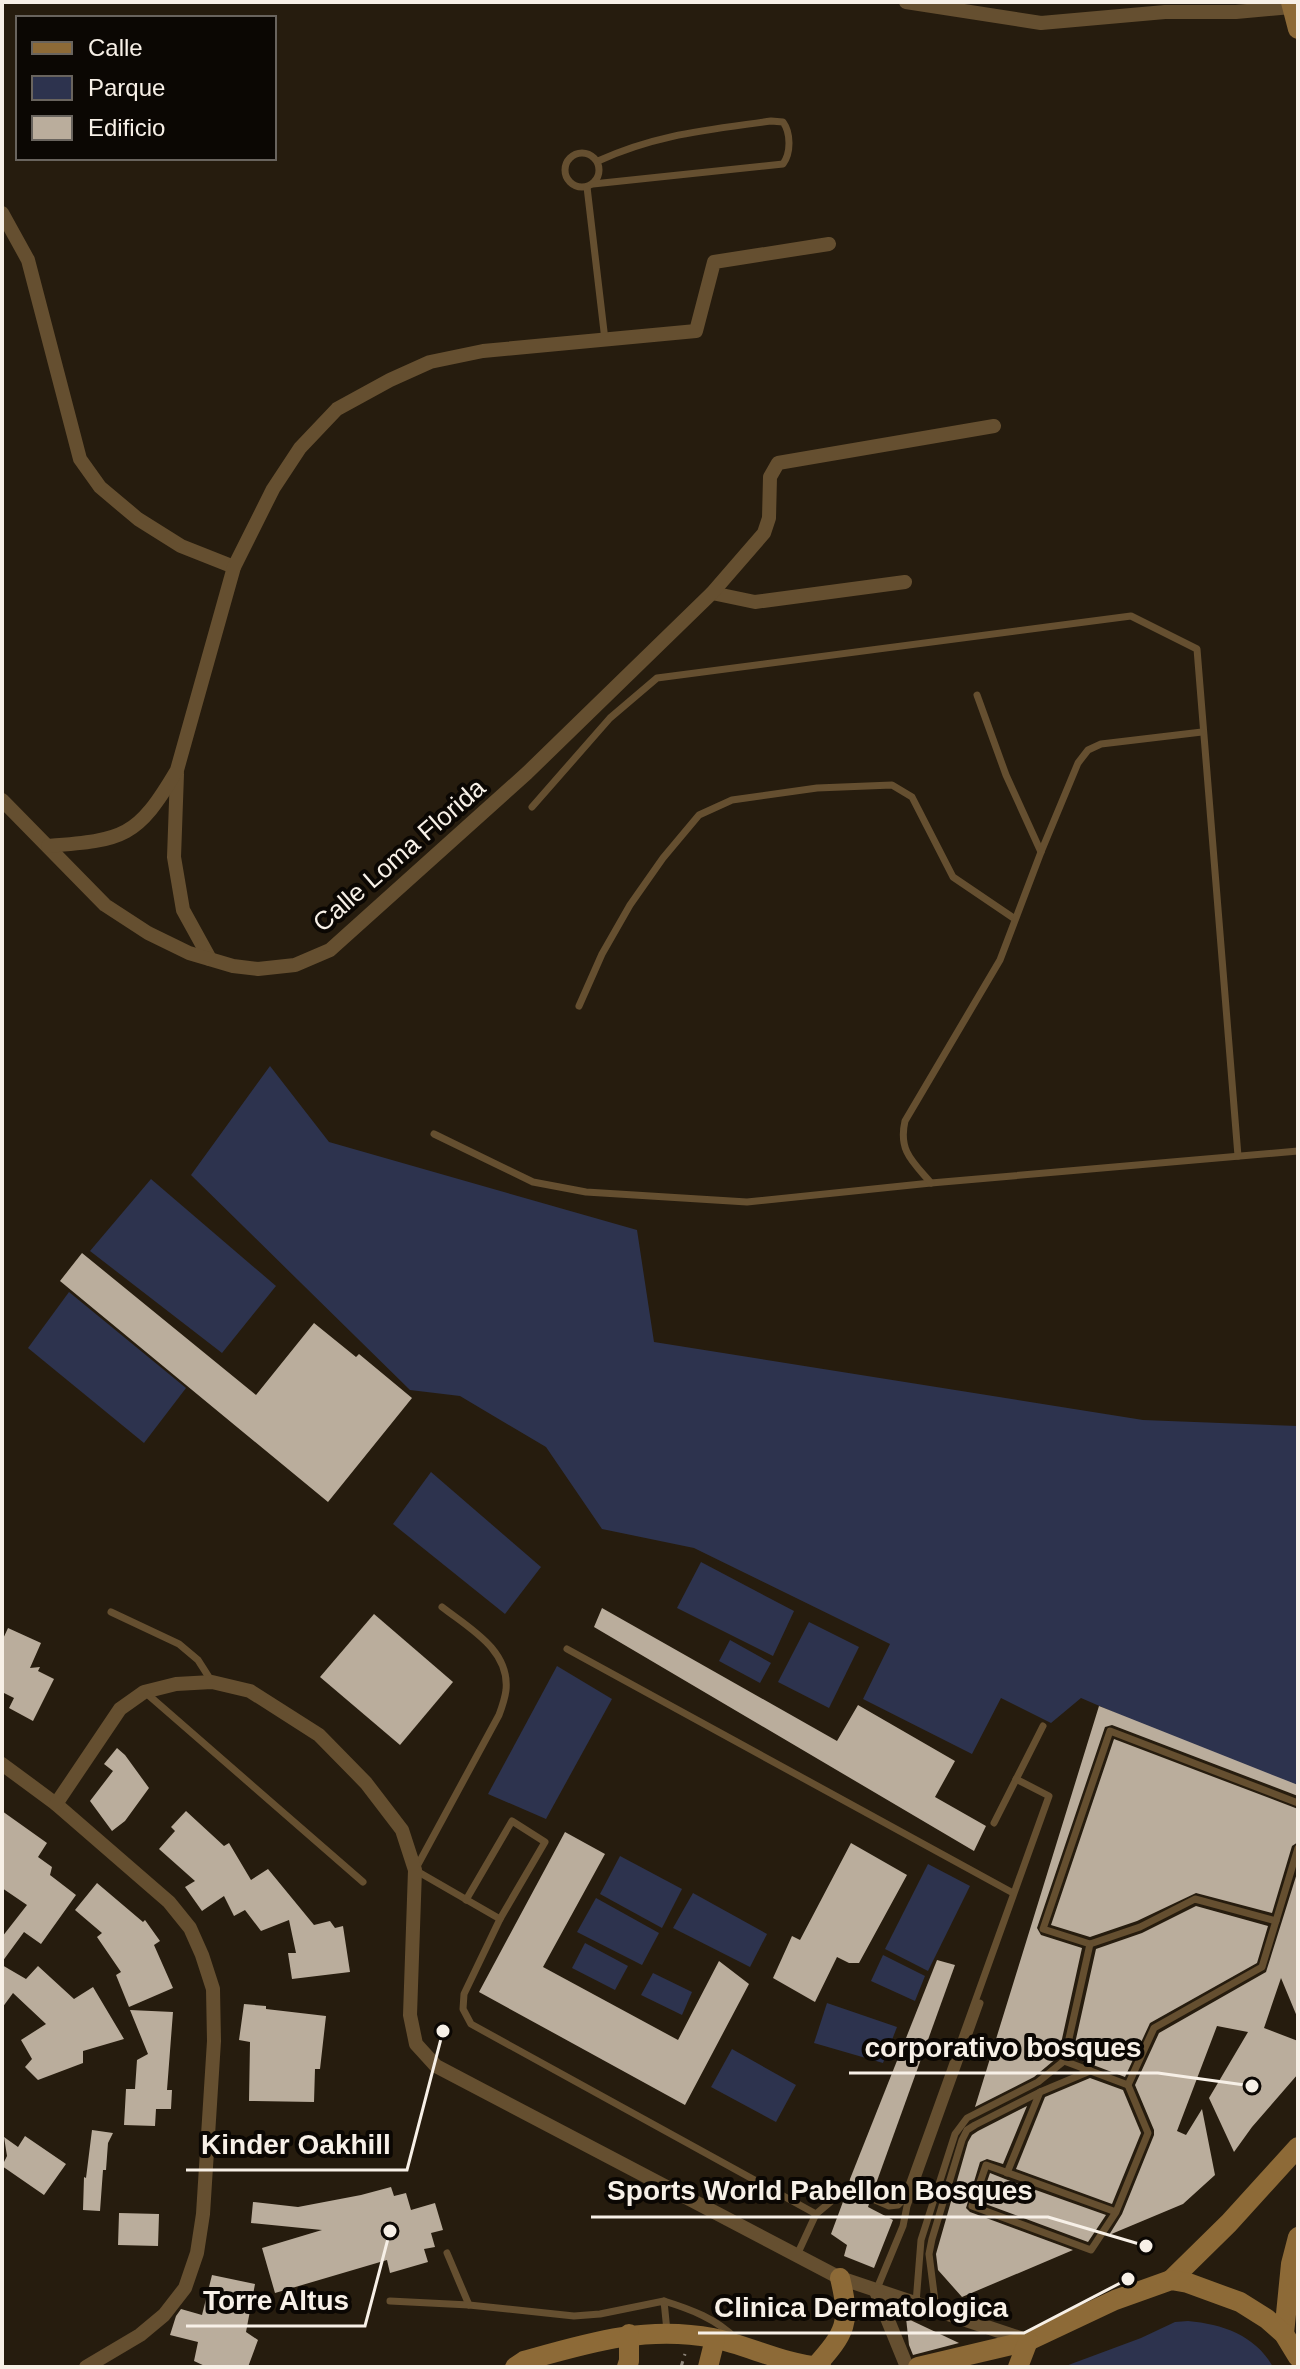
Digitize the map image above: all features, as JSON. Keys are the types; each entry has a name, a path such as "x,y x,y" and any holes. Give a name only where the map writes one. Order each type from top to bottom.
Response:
{"main road":[{"path":"1291,4 1298,29"},
{"path":"918,2367 1028,2341 1115,2300 1171,2280 1229,2223 1298,2147"},
{"path":"1284,2334 1291,2264 1298,2237"},
{"path":"515,2367 554,2352 629,2334 667,2334 715,2339 743,2347 763,2360 818,2367 846,2324 846,2304 840,2278"},
{"path":"1171,2280 1240,2302 1284,2334 1298,2357"},
{"path":"627,2367 629,2334"},
{"path":"708,2367 715,2339"},
{"path":"1018,2367 1028,2341"}],"street":[{"path":"906,2 1041,23 1165,12 1236,12 1291,4"},
{"path":"2,213 28,260 80,459 100,487 138,519 181,546 234,567"},
{"path":"210,959 183,910 174,857 177,770 234,567 273,489 300,448 337,409 430,362 483,351 696,331 714,262 829,244"},
{"name":"Calle Loma Florida","path":"2,800 105,905 148,933 189,953 233,966 258,969 295,965 330,950 527,773 712,593 764,533 769,518 770,477 778,463 994,426"},
{"path":"712,593 755,602 905,582"},
{"path":"48,846 96,842 122,835 142,821 160,800 177,770"},
{"path":"56,1804 120,1709 144,1692 176,1684 212,1682 250,1691 319,1735 366,1783 402,1830 415,1870 410,2015 416,2044 436,2066 840,2278 1028,2341"},
{"path":"2,1764 56,1804 169,1902 190,1928 213,1989 214,2041 203,2214 197,2253 185,2288 164,2315 140,2335 86,2367"},
{"path":"876,2291 907,2367"}],"lane":[{"path":"598,161 628,148 676,134 771,121 783,122 788,128 789,156 783,164 590,185 572,184 564,170 570,156 585,152 598,161 600,173 590,185 605,340"},
{"path":"532,807 610,718 657,678 1131,616 1197,649 1238,1156"},
{"path":"977,695 1006,775 1041,852"},
{"path":"931,1183 909,1158 903,1143 905,1121 1000,960 1078,763 1088,750 1101,744 1202,732"},
{"path":"579,1006 602,954 630,905 663,858 699,815 732,800 817,788 892,785 912,797 953,877 1015,919"},
{"path":"434,1134 533,1182 586,1192 747,1202 1298,1151"},
{"path":"442,1607 490,1645 502,1664 506,1689 499,1715 415,1870 500,1919"},
{"path":"111,1612 179,1644 198,1660 212,1682"},
{"path":"567,1649 1013,1893"},
{"path":"144,1692 363,1882"},
{"path":"994,1823 1043,1726"},
{"path":"1276,1921 1195,1899 1140,1927 1090,1944 1043,1929 1110,1731 1298,1803"},
{"path":"797,2255 816,2214 841,2193 849,2190 889,2206 898,2205 904,2199 1049,1796 1016,1779"},
{"path":"466,1900 512,1821 545,1842 500,1919 464,1994 463,2009 471,2024 816,2214"},
{"path":"1116,2212 986,2165 972,2206 1091,2250 1116,2212 1148,2133 1128,2085 1154,2028 1262,1967 1298,1848"},
{"path":"916,2303 921,2240 955,2134 967,2118 1038,2082 1064,2061 1090,1944"},
{"path":"876,2291 903,2226 907,2206 980,2003"},
{"path":"1064,2061 1128,2085"},
{"path":"936,2309 929,2254 967,2130 1040,2092 1090,2071"},
{"path":"1007,2173 1040,2092"},
{"path":"447,2253 469,2305"},
{"path":"390,2301 469,2305 574,2316 664,2301 687,2308 726,2328 743,2347"},
{"path":"664,2301 667,2334"},
{"path":"1284,2334 1298,2312"}],"green space":[{"path":"270,1066 329,1142 637,1230 654,1342 1143,1420 1298,1426 1298,1792 1081,1698 1051,1723 1001,1698 972,1754 863,1699 890,1644 694,1548 602,1529 546,1447 460,1396 410,1390 191,1175"},
{"path":"151,1179 276,1286 222,1353 90,1251"},
{"path":"69,1292 186,1388 144,1443 28,1348"},
{"path":"431,1472 541,1567 505,1614 393,1524"},
{"path":"701,1562 794,1611 773,1656 677,1608"},
{"path":"809,1622 859,1647 829,1708 778,1682"},
{"path":"730,1640 771,1663 760,1683 719,1661"},
{"path":"557,1666 612,1699 546,1819 488,1794"},
{"path":"620,1856 682,1889 662,1928 600,1894"},
{"path":"928,1864 970,1886 928,1971 885,1949"},
{"path":"693,1893 767,1934 750,1967 673,1928"},
{"path":"596,1898 659,1933 642,1965 577,1932"},
{"path":"585,1943 628,1966 615,1990 572,1968"},
{"path":"883,1955 925,1976 915,2001 871,1981"},
{"path":"653,1973 692,1992 682,2015 641,1995"},
{"path":"827,2003 897,2027 883,2063 814,2043"},
{"path":"732,2049 796,2085 776,2122 711,2087"},
{"path":"1175,2322 1214,2325 1237,2334 1257,2347 1273,2367 1063,2367"}],"building":[{"path":"82,1253 256,1395 314,1323 356,1357 359,1354 412,1398 328,1502 60,1281"},
{"path":"602,1608 837,1741 858,1705 955,1761 935,1797 986,1826 974,1851 594,1627"},
{"path":"374,1614 453,1682 400,1745 320,1677"},
{"path":"8,1628 41,1643 30,1668 40,1667 38,1671 54,1679 33,1721 9,1708 14,1698 2,1692 2,1641"},
{"path":"1099,1706 1298,1785 1298,1796 1112,1725 1105,1727 1037,1928 1041,1935 1082,1948 1058,2057 1034,2077 975,2107"},
{"path":"1114,1739 1298,1809 1298,1842 1292,1846 1272,1913 1196,1893 1137,1921 1090,1937 1051,1925"},
{"path":"117,1748 149,1788 125,1821 112,1831 90,1801 113,1771 104,1764"},
{"path":"2,1811 47,1843 38,1857 52,1867 50,1875 76,1895 41,1944 24,1932 2,1962 2,1937 27,1905 2,1888"},
{"path":"186,1811 224,1846 229,1843 251,1880 268,1869 314,1925 330,1921 335,1928 343,1926 350,1972 292,1979 288,1953 296,1953 289,1920 261,1931 245,1910 234,1916 224,1896 202,1911 185,1887 195,1881 159,1849 175,1831 171,1827"},
{"path":"565,1832 605,1854 543,1967 678,2040 719,1961 749,1984 685,2105 479,1992"},
{"path":"851,1843 907,1875 859,1963 849,1963 837,1957 815,2002 773,1978 792,1936 800,1940"},
{"path":"1298,1870 1298,2019 1281,1978 1264,2028 1298,2041 1298,2074 1234,2152 1209,2098 1248,2032 1217,2026 1177,2131 1186,2135 1202,2109 1215,2175 1183,2204 1109,2235 1122,2214 1154,2135 1135,2085 1159,2033 1266,1972"},
{"path":"97,1883 143,1922 145,1920 160,1941 154,1945 173,1988 129,2007 116,1975 121,1972 97,1937 102,1933 75,1910"},
{"path":"1196,1906 1268,1926 1257,1963 1150,2023 1125,2077 1072,2057 1096,1949 1142,1933"},
{"path":"937,1960 955,1965 873,2192 849,2184 850,2179"},
{"path":"2,1965 26,1979 38,1966 74,1999 93,1987 124,2039 83,2051 83,2063 38,2080 25,2067 32,2059 21,2040 46,2024 13,1993 2,2008"},
{"path":"244,2004 326,2016 320,2069 315,2069 314,2102 249,2101 250,2042 239,2040"},
{"path":"130,2010 173,2012 167,2090 172,2090 171,2109 156,2109 155,2126 124,2125 126,2089 135,2089 137,2060 148,2054"},
{"path":"1090,2078 1123,2090 1141,2133 1112,2204 1016,2169 1045,2097"},
{"path":"1027,2106 1003,2164 987,2159 980,2162 966,2208 1073,2250 962,2297 938,2270 936,2254 968,2142 978,2131"},
{"path":"92,2130 113,2133 108,2143 106,2170 103,2170 100,2211 83,2210 84,2177"},
{"path":"25,2136 66,2164 44,2195 2,2166 7,2156 4,2137 18,2147"},
{"path":"990,2173 1106,2215 1088,2242 980,2202"},
{"path":"391,2187 394,2196 406,2193 411,2210 435,2203 443,2230 431,2233 435,2247 424,2249 428,2262 390,2273 387,2260 275,2293 262,2248 322,2230 251,2223 253,2202 298,2207"},
{"path":"849,2197 869,2204 868,2207 893,2220 874,2268 844,2256 847,2245 831,2234 844,2199"},
{"path":"119,2213 159,2214 158,2246 118,2245"},
{"path":"212,2275 255,2284 246,2332 258,2340 248,2367 207,2367 194,2361 198,2342 170,2335 181,2309 202,2315"},
{"path":"906,2318 959,2343 913,2355"}],"place":[{"name":"Kinder Oakhill","path":"443,2031"},
{"name":"corporativo bosques","path":"1252,2086"},
{"name":"Torre Altus","path":"390,2231"},
{"name":"Sports World Pabellon Bosques","path":"1146,2246"},
{"name":"Clinica Dermatologica","path":"1128,2279"}]}
